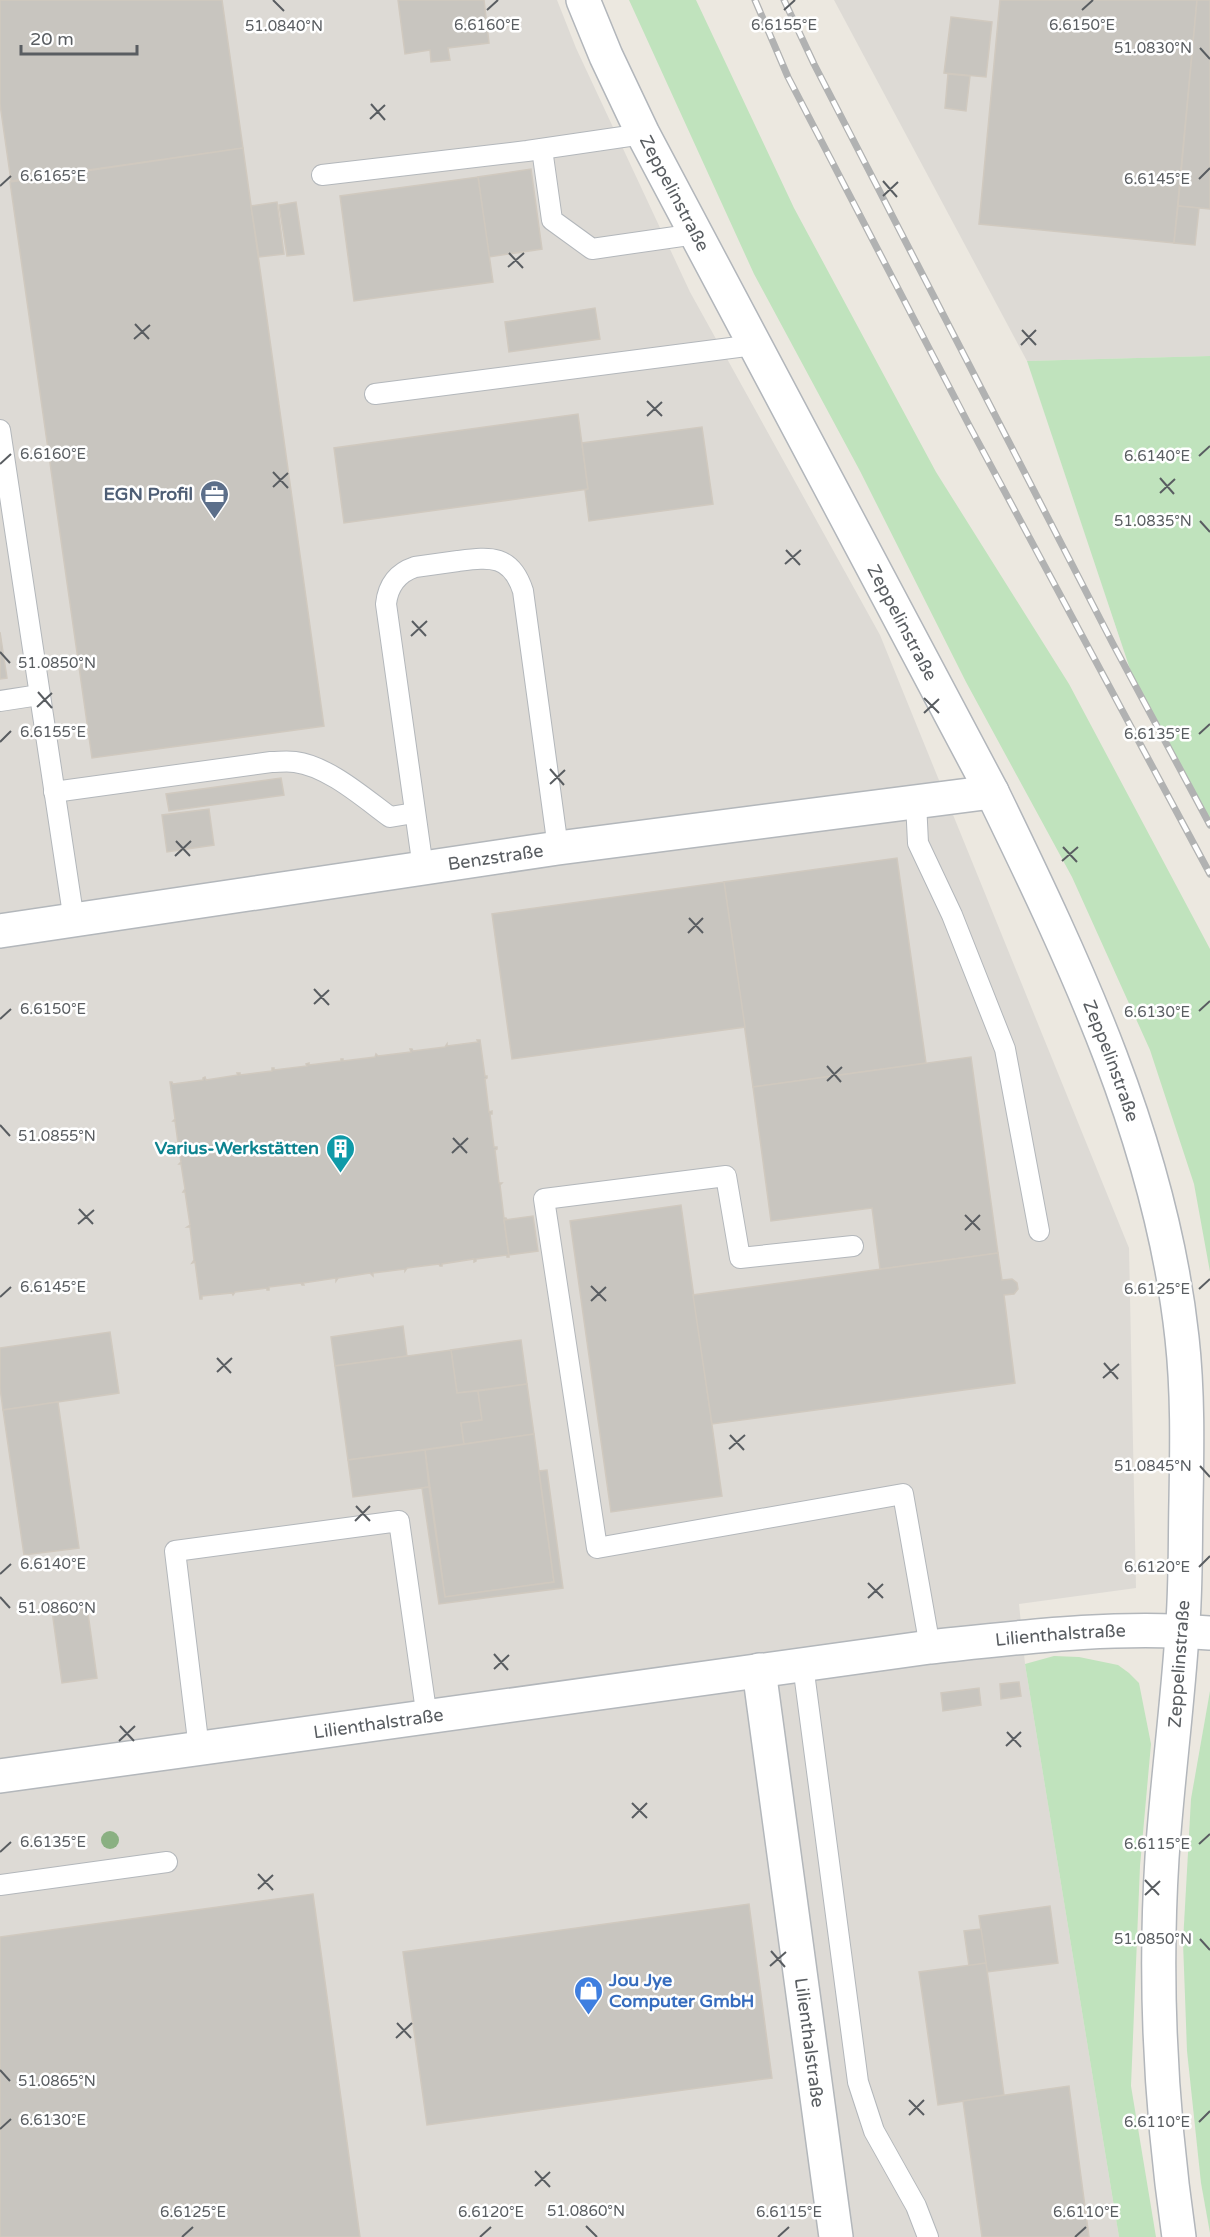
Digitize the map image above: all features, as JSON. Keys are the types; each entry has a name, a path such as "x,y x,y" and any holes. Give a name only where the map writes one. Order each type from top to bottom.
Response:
{"street":[{"name":"Zeppelinstraße","path":"583,0 606,56 643,134 992,792 1066,947 1108,1049 1141,1142 1165,1236 1179,1311 1186,1399 1196,1632 1162,1857 1159,1973 1161,2071 1179,2237"},
{"name":"Benzstraße","path":"0,931 558,848 992,792"},
{"name":"Lilienthalstraße","path":"0,1776 930,1647 1072,1632 1196,1632"},
{"name":"Lilienthalstraße","path":"759,1670 836,2237"}],"lane":[{"path":"322,175 542,149 643,134"},
{"path":"542,149 552,220 592,249 696,234"},
{"path":"375,394 754,345"},
{"path":"0,430 74,921"},
{"path":"423,868 386,611 388,591 400,574 415,567 488,557 495,559 514,573 523,591 558,848"},
{"path":"0,701 39,695"},
{"path":"54,792 271,762 296,762 333,777 390,817 414,813"},
{"path":"916,802 918,843 952,915 1005,1049 1039,1231"},
{"path":"854,1246 740,1258 726,1176 544,1199 597,1548 903,1494 930,1647"},
{"path":"199,1749 175,1551 187,1549 399,1521 427,1718"},
{"path":"802,1665 858,2082 874,2131 916,2205 928,2237"},
{"path":"0,1885 167,1862"}],"shaded area":[{"path":"0,0 557,0 576,48 690,292 880,635 1129,1248 1136,1588 1019,1604 1025,1664 1119,2237 0,2237"},
{"path":"834,0 1210,0 1210,356 1027,361"}],"green space":[{"path":"629,0 696,0 794,208 936,472 1069,684 1210,949 1210,1272 1194,1184 1150,1050 1072,877 966,682 860,471 754,274"},
{"path":"1210,356 1210,820 1136,687 1027,361"},
{"path":"1054,1656 1079,1657 1118,1665 1129,1673 1139,1683 1151,1744 1140,1866 1131,2086 1156,2237 1119,2237 1025,1664"},
{"path":"1210,1691 1210,2233 1201,2183 1187,2051 1183,1942 1191,1799"}],"building":[{"path":"0,0 222,0 243,148 11,181 0,104"},
{"path":"398,0 484,0 489,43 448,48 450,60 431,62 430,50 405,54"},
{"path":"1000,0 1197,0 1174,243 979,224"},
{"path":"1197,0 1210,0 1210,209 1178,206"},
{"path":"951,17 992,22 986,77 944,73"},
{"path":"948,74 970,76 966,111 945,108"},
{"path":"243,148 324,726 92,758 10,182"},
{"path":"531,169 542,249 489,257 478,177"},
{"path":"478,177 493,282 354,301 340,196"},
{"path":"277,202 284,254 259,257 251,206"},
{"path":"296,202 304,254 287,256 279,205"},
{"path":"1178,206 1199,208 1195,245 1174,243"},
{"path":"595,308 600,339 509,352 505,322"},
{"path":"578,414 588,489 344,523 334,448"},
{"path":"702,427 713,504 589,521 585,490 588,489 582,443"},
{"path":"0,632 7,678 0,679"},
{"path":"281,778 284,795 169,811 166,794"},
{"path":"209,809 214,845 167,852 162,815"},
{"path":"897,858 926,1063 753,1087 724,882"},
{"path":"724,882 745,1027 512,1059 492,914"},
{"name":"Varius-Werkstätten","path":"477,1040 480,1040 485,1076 487,1076 485,1079 489,1112 492,1111 490,1114 494,1147 497,1147 495,1150 499,1183 502,1183 500,1185 504,1218 507,1220 504,1220 509,1257 507,1255 476,1259 474,1262 474,1259 442,1264 442,1266 439,1264 407,1268 405,1271 405,1269 373,1273 373,1276 370,1273 338,1278 336,1281 336,1278 303,1283 304,1285 301,1283 269,1287 269,1290 267,1288 235,1292 233,1295 232,1293 202,1296 200,1299 195,1262 192,1263 194,1260 190,1227 187,1227 190,1225 185,1192 183,1192 185,1189 181,1164 179,1164 181,1162 178,1145 176,1145 178,1143 175,1121 173,1121 175,1119 170,1082 173,1084 203,1080 205,1077 206,1080 238,1075 237,1073 240,1075 272,1071 272,1068 274,1070 307,1066 306,1064 309,1063 309,1065 341,1061 341,1059 343,1061 375,1057 376,1054 378,1056 411,1052 410,1049 413,1051 445,1047 447,1044 447,1046 478,1042"},
{"path":"971,1057 998,1253 880,1269 872,1208 771,1221 753,1087"},
{"path":"681,1205 722,1496 611,1512 570,1221"},
{"path":"533,1216 538,1251 509,1255 504,1220"},
{"path":"998,1253 1002,1280 1012,1279 1017,1283 1018,1289 1014,1294 1004,1295 1015,1383 712,1424 693,1295"},
{"path":"403,1326 407,1356 335,1366 331,1337"},
{"path":"110,1332 119,1393 3,1410 0,1388 0,1348"},
{"path":"521,1340 527,1384 457,1393 451,1350"},
{"path":"451,1350 457,1393 478,1391 482,1420 461,1423 464,1444 348,1460 335,1366"},
{"path":"527,1384 534,1434 464,1444 461,1423 482,1420 478,1391"},
{"path":"58,1402 79,1548 24,1555 3,1410"},
{"path":"534,1434 554,1582 445,1597 425,1450"},
{"path":"425,1450 429,1487 353,1497 348,1460"},
{"path":"547,1470 563,1588 439,1604 422,1488 429,1487 445,1597 554,1582 539,1471"},
{"path":"87,1606 97,1678 62,1683 52,1611"},
{"path":"1019,1682 1021,1696 1001,1699 1000,1684"},
{"path":"979,1688 981,1705 943,1711 941,1693"},
{"path":"313,1894 360,2237 0,2237 0,1937"},
{"name":"Jou Jye Computer GmbH","path":"749,1904 772,2078 427,2125 403,1952"},
{"path":"1050,1906 1058,1963 987,1972 979,1916"},
{"path":"981,1929 986,1963 969,1966 964,1931"},
{"path":"986,1963 1004,2095 938,2105 919,1972"},
{"path":"1069,2086 1089,2237 982,2237 963,2101"}],"railway":[{"path":"755,0 788,77 970,427 1210,874"},
{"path":"784,0 814,64 1113,644 1210,825"}],"place":[{"name":"EGN Profil","path":"214,520"},
{"name":"Varius-Werkstätten","path":"340,1174"},
{"name":"Jou Jye Computer GmbH","path":"588,2016"}]}
